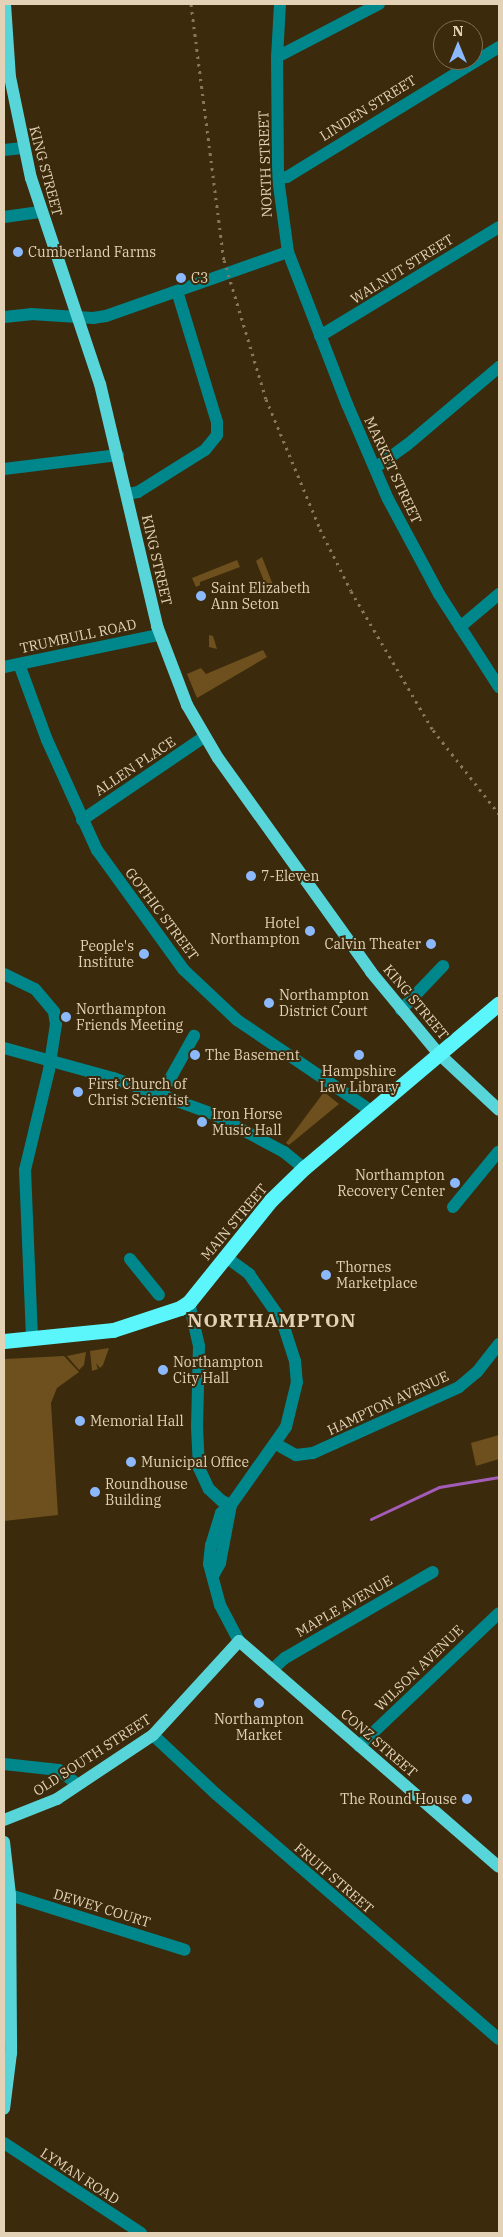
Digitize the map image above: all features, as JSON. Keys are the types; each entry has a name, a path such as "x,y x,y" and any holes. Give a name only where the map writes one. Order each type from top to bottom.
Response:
{"highway":[{"name":"MAIN STREET","path":"4,1341 32,1340 125,1327 165,1315 189,1302 271,1200 304,1168 499,1002"}],"main road":[{"name":"KING STREET","path":"5,4 5,41 23,148 40,212 100,384 160,635 178,686 204,737 401,1010 438,1053 499,1110"},
{"name":"CONZ STREET","path":"239,1641 499,1867"},
{"name":"OLD SOUTH STREET","path":"4,1820 42,1807 153,1735 239,1641"},
{"path":"4,1842 10,1894 11,2053 4,2110"}],"street":[{"name":"NORTH STREET","path":"280,4 277,57 278,178 288,252"},
{"path":"277,57 379,4"},
{"name":"LINDEN STREET","path":"278,178 286,177 499,47"},
{"path":"4,150 23,148"},
{"path":"4,217 40,212"},
{"name":"WALNUT STREET","path":"320,336 499,227"},
{"path":"4,317 31,314 78,317 115,314 288,252"},
{"name":"MARKET STREET","path":"288,252 374,468 430,580 499,687"},
{"path":"127,494 138,492 205,450 217,436 216,422 177,291"},
{"path":"374,468 407,445 499,367"},
{"path":"4,469 118,455"},
{"path":"460,627 499,594"},
{"name":"TRUMBULL ROAD","path":"4,667 160,635"},
{"name":"GOTHIC STREET","path":"19,664 82,820 106,864 184,970 238,1020 370,1110"},
{"name":"ALLEN PLACE","path":"82,820 204,737"},
{"path":"401,1010 443,966"},
{"path":"4,974 35,989 54,1012 56,1024 50,1061 25,1170 32,1340"},
{"path":"161,1095 194,1036"},
{"path":"4,1048 161,1095 239,1126 284,1152 304,1168"},
{"path":"453,1207 499,1151"},
{"path":"226,1257 249,1274 270,1302 282,1321 295,1361 295,1399 276,1444 231,1505 221,1513 214,1533 209,1564 214,1574 220,1605 239,1641"},
{"path":"130,1259 159,1295"},
{"path":"189,1302 199,1346 197,1427 200,1468 210,1488 222,1501 231,1505"},
{"name":"HAMPTON AVENUE","path":"276,1444 296,1455 314,1453 455,1389 472,1377 499,1344"},
{"name":"MAPLE AVENUE","path":"272,1670 285,1658 433,1572"},
{"name":"WILSON AVENUE","path":"359,1746 499,1612"},
{"name":"FRUIT STREET","path":"153,1735 216,1794 499,2039"},
{"path":"4,1764 53,1768 78,1785"},
{"name":"DEWEY COURT","path":"10,1894 185,1950"},
{"name":"LYMAN ROAD","path":"4,2143 140,2233"}],"shaded area":[{"path":"262,557 273,585 250,595 249,591 266,586 256,561"},
{"path":"237,560 240,567 200,582 200,585 196,587 192,578"},
{"path":"209,635 213,636 217,649 209,647"},
{"path":"263,650 267,657 197,698 187,674 201,668 206,674"},
{"path":"324,1092 339,1104 289,1145 286,1143"},
{"path":"109,1348 103,1365 100,1368 96,1363 98,1369 92,1371 90,1351"},
{"path":"86,1352 84,1365 79,1370 67,1356"},
{"path":"64,1356 79,1372 57,1388 51,1403 58,1515 4,1521 5,1359"},
{"path":"499,1435 499,1459 476,1466 471,1443"}],"waterway":[{"path":"371,1519 439,1487 499,1477"}],"railway":[{"path":"191,4 224,260 266,399 320,529 351,591 433,730 499,814"}],"place":[{"name":"Cumberland Farms","path":"18,252"},
{"name":"C3","path":"181,278"},
{"name":"Saint Elizabeth Ann Seton","path":"201,596"},
{"name":"7-Eleven","path":"251,876"},
{"name":"Hotel Northampton","path":"310,931"},
{"name":"Calvin Theater","path":"431,944"},
{"name":"People's Institute","path":"144,954"},
{"name":"Northampton District Court","path":"269,1003"},
{"name":"Northampton Friends Meeting","path":"66,1017"},
{"name":"The Basement","path":"195,1055"},
{"name":"Hampshire Law Library","path":"359,1055"},
{"name":"First Church of Christ Scientist","path":"78,1092"},
{"name":"Iron Horse Music Hall","path":"202,1122"},
{"name":"Northampton Recovery Center","path":"455,1183"},
{"name":"Thornes Marketplace","path":"326,1275"},
{"name":"Northampton City Hall","path":"163,1370"},
{"name":"Memorial Hall","path":"80,1421"},
{"name":"Municipal Office","path":"131,1462"},
{"name":"Roundhouse Building","path":"95,1492"},
{"name":"Northampton Market","path":"259,1703"},
{"name":"The Round House","path":"467,1799"}],"district":[{"name":"NORTHAMPTON","path":"272,1321"}]}
